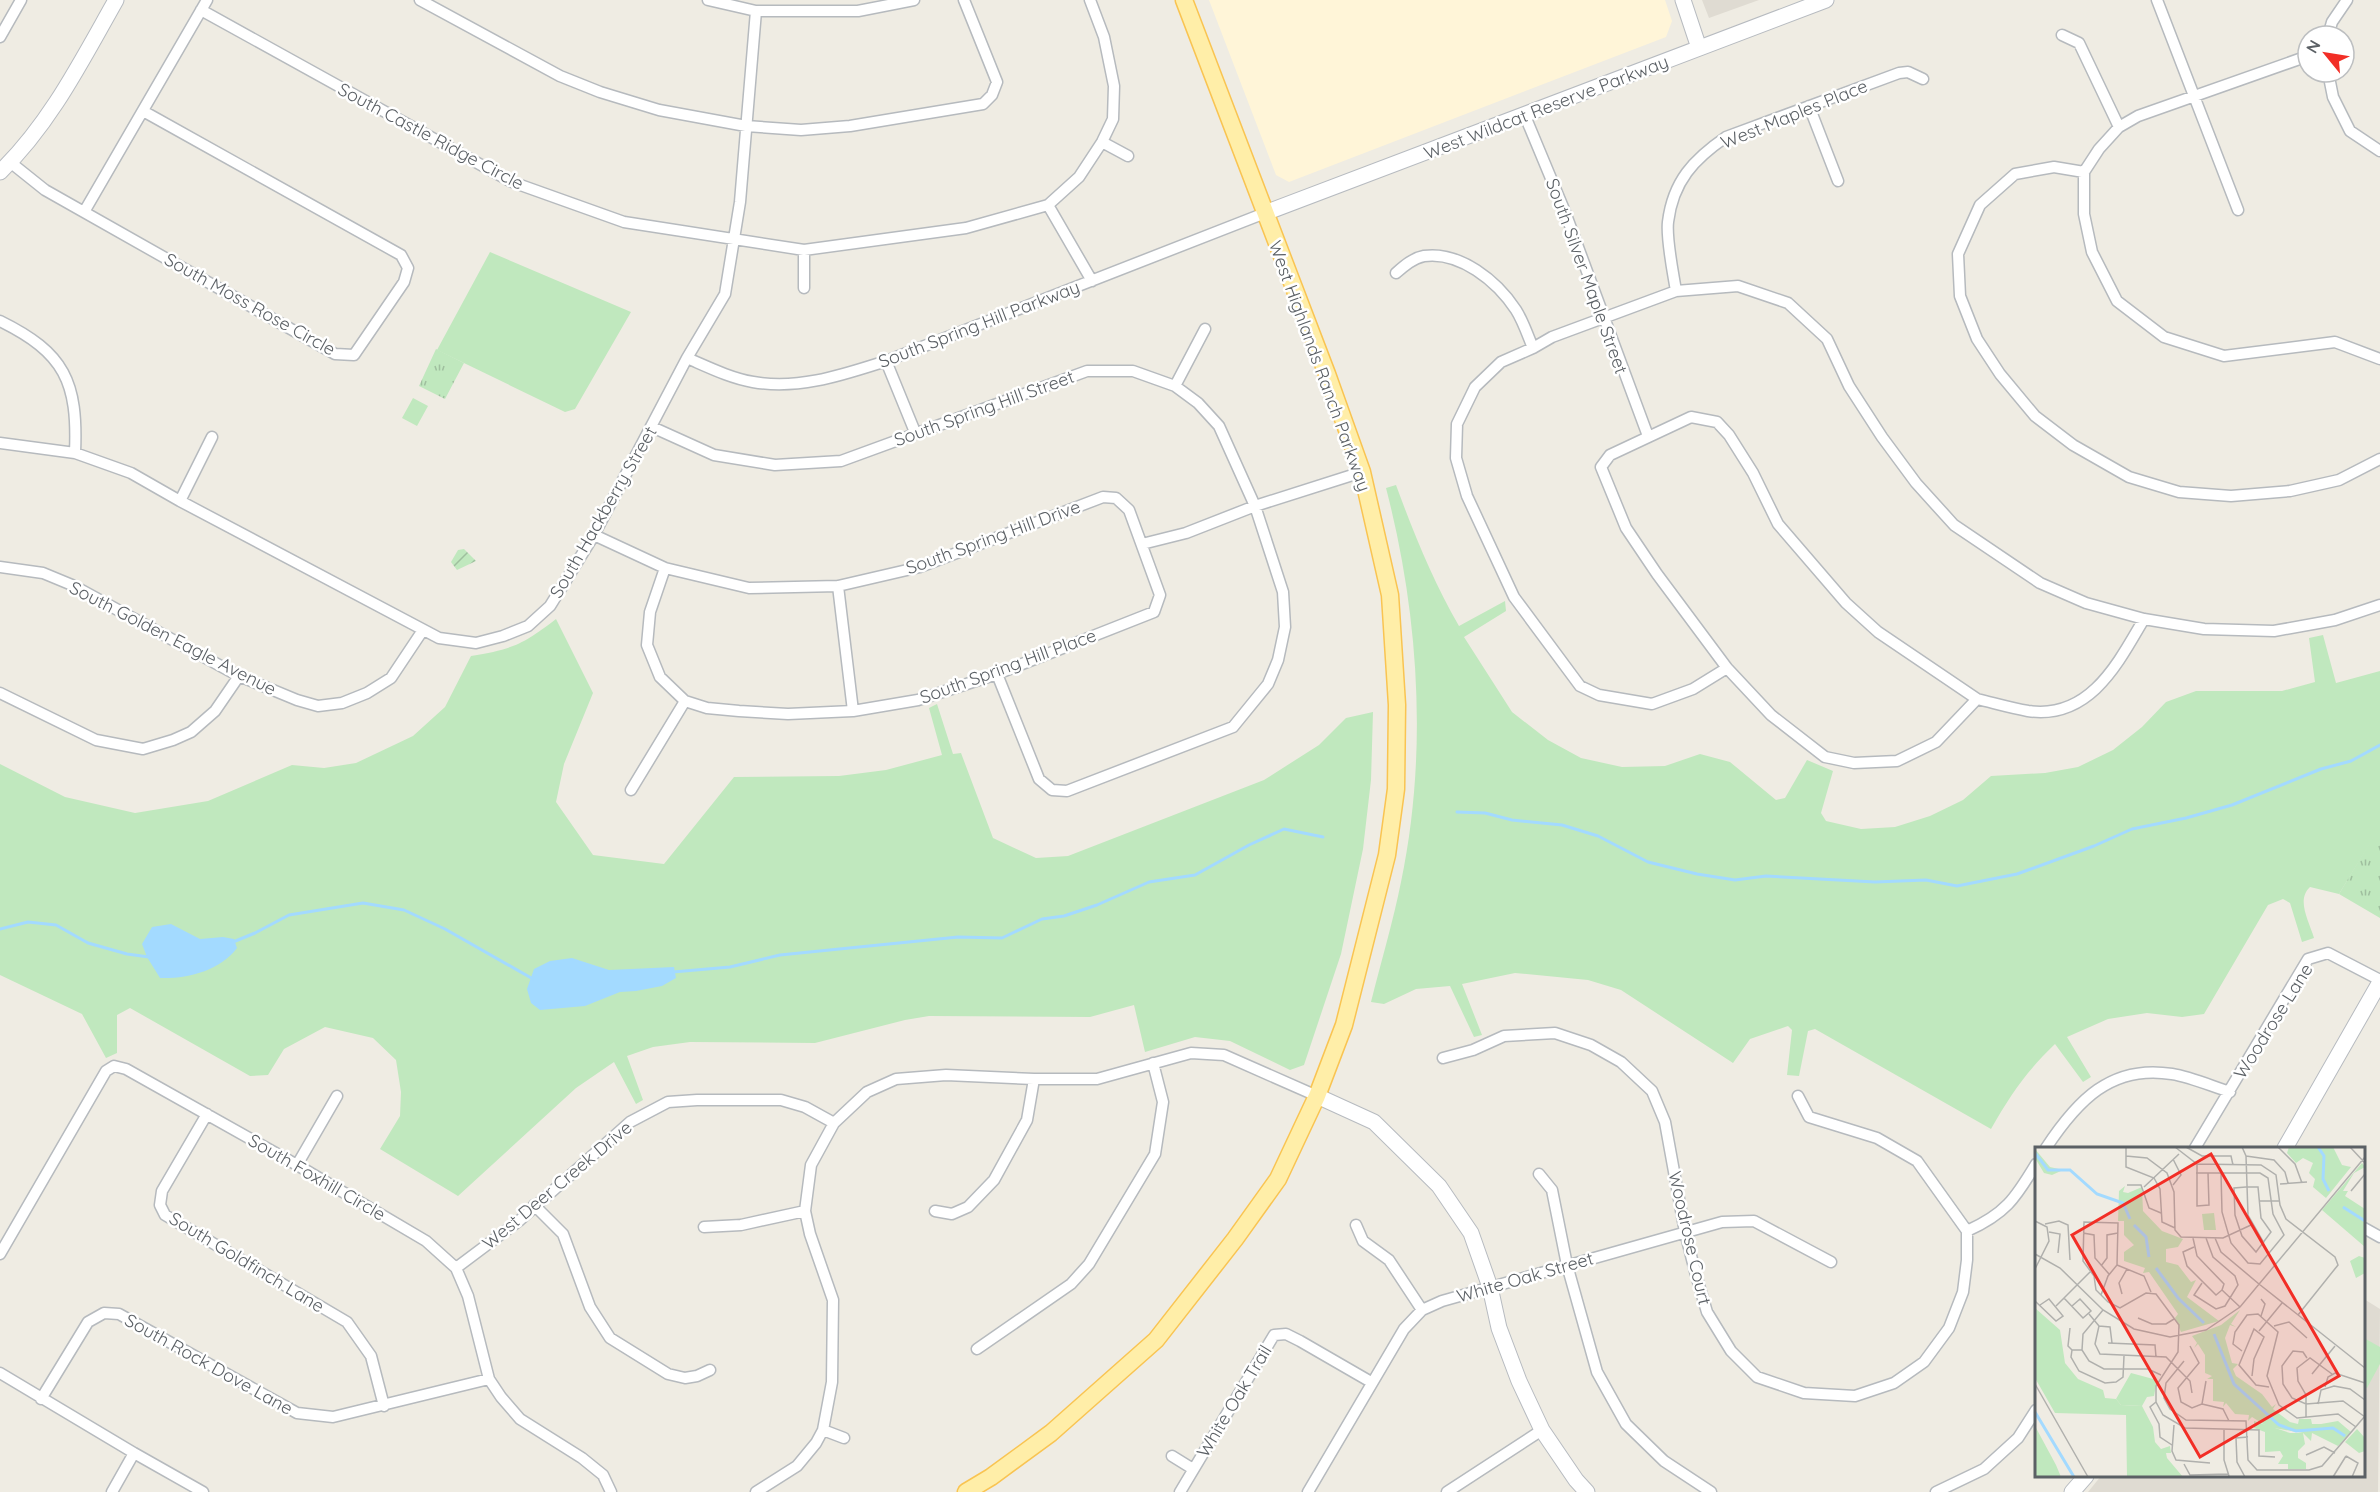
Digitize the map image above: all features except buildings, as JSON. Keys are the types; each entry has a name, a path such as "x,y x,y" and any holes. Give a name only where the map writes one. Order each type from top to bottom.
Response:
{"main road":[{"name":"West Highlands Ranch Parkway","path":"966,1492 1052,1433 1156,1340 1235,1239 1278,1179 1317,1095 1344,1025 1387,855 1396,789 1397,705 1390,595 1362,472 1184,0"}],"street":[{"path":"0,38 21,0"},
{"path":"5,167 65,90 116,0"},
{"path":"84,212 207,0"},
{"path":"420,0 560,76 600,92 659,110 746,126 801,129 850,126 983,104 992,95 997,82 963,0"},
{"path":"708,0 756,11 858,11 914,0"},
{"name":"South Castle Ridge Circle","path":"201,10 512,182 624,222 804,250 966,228 1048,205 1079,177 1102,142 1113,119 1114,86 1104,37 1090,0"},
{"path":"1683,0 1699,48"},
{"name":"West Wildcat Reserve Parkway","path":"1265,213 1526,116 1826,0"},
{"path":"2157,0 2238,210"},
{"path":"2331,24 2347,0"},
{"name":"South Hackberry Street","path":"0,443 75,453 131,472 180,501 439,638 476,643 528,626 550,606 594,535 687,358 725,294 740,202 756,11"},
{"path":"2062,34 2079,43 2119,127"},
{"path":"2296,60 2192,95 2138,116 2119,127 2099,148 2084,172 2084,214 2092,252 2117,301 2163,337 2224,357 2335,342 2380,359"},
{"name":"West Maples Place","path":"1676,291 1668,223 1674,195 1687,169 1709,149 1726,137 1899,73 1908,72 1923,79"},
{"path":"2330,84 2333,97 2350,131 2380,151"},
{"path":"1809,106 1838,181"},
{"name":"South Moss Rose Circle","path":"5,167 335,354 354,355 404,282 408,268 401,255 143,111"},
{"name":"South Silver Maple Street","path":"1526,116 1565,212 1648,436"},
{"path":"1102,142 1128,156"},
{"path":"2084,172 2054,166 2015,174 1980,205 1958,254 1960,296 1977,339 2000,374 2035,416 2073,445 2129,477 2179,492 2231,496 2290,491 2339,480 2380,459"},
{"path":"1048,205 1092,281"},
{"name":"South Spring Hill Parkway","path":"687,358 752,382 787,385 832,378 886,361 1265,213"},
{"path":"804,250 804,288"},
{"path":"1396,273 1406,264 1422,256 1453,258 1486,277 1515,310 1533,348"},
{"path":"1727,668 1693,689 1652,704 1599,695 1580,686 1514,597 1467,496 1456,458 1457,424 1475,387 1501,362 1552,337 1676,291 1738,285 1788,303 1827,339 1850,386 1882,437 1916,483 1953,525 2040,583 2086,603 2144,619 2204,629 2274,631 2335,620 2380,605"},
{"path":"0,321 29,336 52,357 67,380 77,417 75,453"},
{"path":"1175,386 1205,329"},
{"path":"886,361 915,432"},
{"name":"South Spring Hill Street","path":"652,427 714,455 775,465 841,461 915,432 1087,371 1133,371 1175,386 1198,403 1219,426 1255,506 1283,592 1285,627 1278,660 1268,684 1233,727 1067,791 1052,790 1039,779 997,674"},
{"path":"1977,699 1936,742 1897,761 1854,762 1825,757 1811,749 1771,715 1727,668 1626,528 1600,467 1610,455 1691,417 1717,422 1729,435 1753,473 1778,524 1846,603 1878,632 1977,699 2030,711 2064,709 2093,692 2113,671 2144,619"},
{"path":"180,501 212,438"},
{"path":"1142,544 1186,533 1255,506 1362,472"},
{"name":"South Spring Hill Drive","path":"594,535 665,568 749,588 838,586 920,567 1103,497 1116,498 1130,510 1142,544"},
{"name":"South Spring Hill Place","path":"665,568 650,612 647,645 660,677 685,701 707,708 788,714 853,711 918,700 997,674 1154,612 1160,595 1142,544"},
{"name":"South Golden Eagle Avenue","path":"0,567 43,573 72,585 239,676 297,700 318,706 342,703 367,693 391,678 423,630"},
{"path":"838,586 853,711"},
{"path":"0,693 96,740 143,749 191,732 215,711 239,676"},
{"path":"631,790 685,701"},
{"name":"Woodrose Lane","path":"2196,1147 2308,959 2328,953 2380,981"},
{"path":"2286,1147 2380,981"},
{"name":"Woodrose Court","path":"1443,1058 1473,1050 1504,1036 1556,1033 1592,1045 1621,1062 1652,1091 1665,1122 1685,1232 1707,1312 1731,1351 1757,1377 1804,1394 1854,1396 1894,1383 1924,1362 1949,1328 1963,1292 1967,1260 1967,1231"},
{"path":"756,1492 796,1466 816,1443 823,1430 832,1382 832,1300 810,1234 805,1211 811,1165 834,1123 867,1092 896,1079 946,1075 1097,1079 1191,1053 1224,1055 1374,1122 1439,1186 1470,1233 1490,1287 1499,1328 1519,1381 1542,1430 1576,1480 1587,1492"},
{"path":"977,1349 1071,1284 1089,1264 1155,1154 1163,1102 1153,1063"},
{"name":"South Foxhill Circle","path":"0,1254 106,1071 114,1066 126,1069 426,1241 456,1268 468,1296 489,1379 501,1397 520,1419 582,1458 603,1475 611,1492"},
{"path":"2047,1147 2077,1107 2098,1089 2132,1073 2172,1074 2229,1092"},
{"path":"935,1211 952,1214 968,1207 994,1180 1027,1120 1034,1079"},
{"path":"297,1165 337,1096"},
{"path":"1798,1096 1809,1117 1877,1138 1917,1161 1967,1231 1989,1221 2013,1201 2035,1167"},
{"name":"West Deer Creek Drive","path":"456,1268 520,1220 534,1205 630,1122 668,1102 780,1100 805,1107 834,1123"},
{"name":"South Goldfinch Lane","path":"207,1114 162,1191 160,1205 165,1215 347,1322 371,1356 384,1406"},
{"path":"1539,1174 1552,1190 1567,1266 1597,1372 1626,1424 1664,1461 1711,1492"},
{"path":"534,1205 563,1234 590,1307 610,1338 668,1374 684,1378 697,1376 710,1370"},
{"path":"704,1227 741,1225 805,1211"},
{"name":"White Oak Street","path":"1308,1492 1404,1329 1422,1310 1442,1301 1722,1222 1754,1221 1831,1262"},
{"path":"1356,1225 1363,1241 1389,1260 1422,1310"},
{"path":"2365,1229 2380,1237"},
{"name":"South Rock Dove Lane","path":"41,1399 88,1322 104,1313 119,1314 297,1413 333,1417 489,1379"},
{"name":"White Oak Trail","path":"1180,1492 1274,1335 1286,1334 1371,1382"},
{"path":"0,1373 203,1492"},
{"path":"1936,1492 1984,1468 2018,1438 2035,1413"},
{"path":"823,1430 844,1438"},
{"path":"1447,1492 1542,1430"},
{"path":"112,1492 134,1453"},
{"name":"White Oak Trail","path":"1172,1456 1193,1469"},
{"path":"2072,1492 2085,1477"}],"shaded area":[{"path":"1209,0 1665,0 1672,21 1666,37 1289,182 1276,175"},
{"path":"1702,0 1759,0 1709,18"},
{"path":"2365,1300 2380,1309 2378,1492 2088,1492 2100,1477 2365,1477"}],"green space":[{"path":"490,252 631,312 575,409 565,412 437,350"},
{"path":"436,349 464,363 445,399 419,386"},
{"path":"413,398 428,406 417,426 402,418"},
{"path":"1396,485 1424,557 1459,626 1505,601 1506,611 1464,637 1512,712 1548,740 1581,758 1622,767 1665,766 1700,754 1730,762 1776,800 1785,798 1807,760 1833,771 1821,813 1826,821 1861,829 1895,827 1930,816 1963,800 1991,776 2045,773 2078,767 2113,750 2142,727 2166,702 2196,691 2282,691 2315,682 2309,638 2323,635 2336,683 2380,671 2380,827 2339,894 2310,887 2306,892 2305,911 2314,938 2302,942 2290,903 2283,899 2268,905 2204,1014 2182,1017 2147,1013 2108,1019 2067,1037 2091,1077 2083,1082 2055,1044 2020,1084 1991,1129 1815,1029 1808,1031 1799,1076 1787,1075 1792,1030 1788,1026 1750,1039 1733,1063 1621,990 1588,980 1515,973 1462,984 1482,1035 1474,1037 1450,986 1416,989 1384,1004 1371,1002 1401,882 1415,784 1416,684 1412,634 1406,585 1386,488"},
{"path":"464,549 476,561 457,570 451,562 458,550"},
{"path":"556,619 593,693 564,764 556,802 593,855 664,864 734,777 839,776 886,770 942,755 929,708 937,704 953,754 961,753 993,838 1036,858 1068,856 1264,780 1319,745 1346,718 1373,712 1371,780 1363,849 1341,954 1304,1065 1290,1070 1230,1041 1195,1037 1145,1052 1134,1005 1090,1017 929,1016 815,1043 690,1042 653,1047 627,1056 643,1100 636,1104 614,1062 576,1088 458,1196 380,1149 400,1116 401,1092 396,1060 373,1038 325,1027 284,1049 268,1075 250,1076 130,1008 117,1015 117,1053 106,1058 82,1014 0,975 0,764 65,797 135,813 208,801 292,765 324,768 356,763 413,736 445,707 471,656 516,645"},
{"path":"2380,827 2380,918 2339,894"},
{"path":"2365,1339 2380,1347 2380,1364 2367,1388 2365,1387"}],"water":[{"path":"171,924 200,939 223,937 234,939 237,948 222,963 202,972 181,977 160,978 142,944 152,927"},
{"path":"572,958 609,970 674,967 676,978 662,986 620,992 585,1006 540,1010 531,1003 527,989 534,969 550,961"}],"waterway":[{"path":"1457,812 1485,813 1512,820 1562,825 1598,836 1648,862 1697,874 1735,880 1766,876 1875,882 1926,880 1957,886 2017,874 2094,846 2132,829 2186,818 2232,805 2321,769 2351,761 2380,745"},
{"path":"673,972 730,967 780,955 958,937 1002,938 1042,919 1064,916 1097,905 1149,882 1195,875 1249,845 1284,829 1323,837"},
{"path":"233,942 289,915 363,903 404,910 445,929 533,979"},
{"path":"0,929 28,922 56,925 88,943 127,954 149,957"}]}
